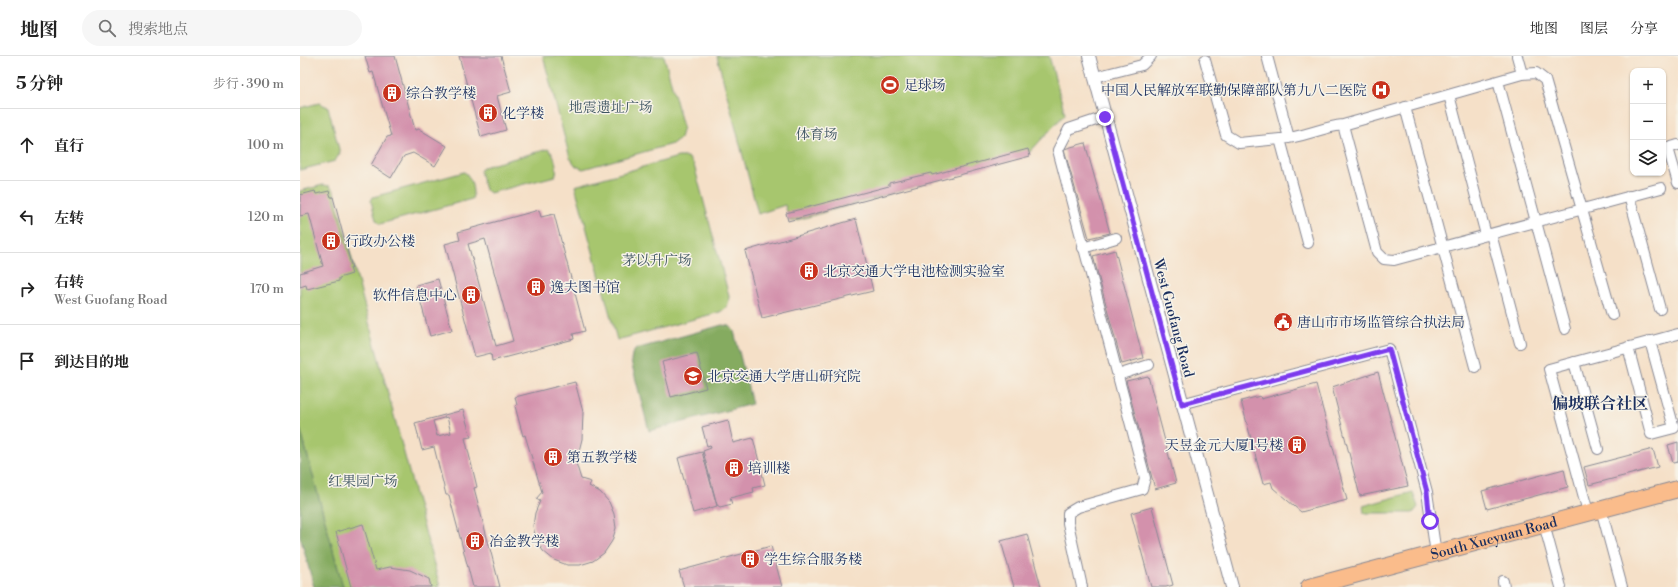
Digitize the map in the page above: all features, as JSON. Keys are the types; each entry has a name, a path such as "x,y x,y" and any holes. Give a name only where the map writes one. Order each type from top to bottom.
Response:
{"main road":[{"name":"South Xueyuan Road","path":"1309,587 1678,489"}],"street":[{"name":"West Guofang Road","path":"1089,56 1232,587"},
{"path":"1095,77 1142,65 1151,56"},
{"path":"1266,56 1308,243"},
{"path":"1517,56 1522,74"},
{"path":"1205,60 1226,135 1239,143 1284,138 1329,126 1343,125 1522,74 1536,73 1545,80 1612,315"},
{"path":"1498,81 1565,329"},
{"path":"1449,95 1520,343"},
{"path":"1405,108 1444,247 1475,367"},
{"path":"1082,587 1068,523 1068,513 1078,507 1142,489 1146,478 1083,248 1058,150 1069,129 1105,117"},
{"path":"1343,125 1377,252 1384,259 1394,260 1661,188"},
{"path":"1678,145 1668,148 1678,184"},
{"path":"1629,196 1660,308"},
{"path":"1083,248 1116,238"},
{"path":"1622,587 1595,511 1549,368 1678,334"},
{"path":"1628,347 1651,434 1674,428 1650,341"},
{"path":"1182,404 1389,349 1427,492 1436,554"},
{"path":"1574,362 1598,450"},
{"path":"1118,375 1149,365"},
{"path":"1544,524 1561,587"}],"green space":[{"name":"地震遗址广场","path":"543,56 664,56 683,127 680,138 672,144 583,169 576,166 570,158"},
{"name":"体育场","path":"717,56 1049,56 1065,114 1027,155 790,222 785,205 758,214"},
{"path":"319,103 328,107 340,153 335,161 300,170 300,108"},
{"path":"548,149 555,161 555,176 490,193 485,190 480,171 483,167"},
{"name":"茅以升广场","path":"678,157 688,157 694,165 729,296 728,304 720,312 617,340 575,186"},
{"path":"464,172 469,177 472,184 472,199 380,224 376,220 371,201 373,197"},
{"name":"红果园广场","path":"323,185 330,186 334,192 440,587 343,587 300,428 300,191"},
{"path":"722,325 730,326 734,331 752,404 649,431 631,361 632,354 636,349"},
{"path":"300,428 343,587 314,587 300,536"},
{"path":"1413,492 1418,507 1413,513 1364,513 1363,506"}],"building":[{"path":"365,56 395,56 415,130 419,129 447,146 435,166 413,153 404,156 391,178 371,165 387,137 391,136 373,72 370,73"},
{"name":"化学楼","path":"459,56 501,56 511,92 497,96 506,130 481,137"},
{"path":"1085,143 1110,233 1089,238 1064,149"},
{"path":"1028,149 1030,156 788,221 786,213 889,186 889,183 931,173 932,175"},
{"name":"行政办公楼","path":"315,191 316,194 329,191 331,197 333,197 352,268 350,268 352,274 339,278 339,281 307,289 306,285 300,287 300,273 323,266 309,214 300,216 300,195"},
{"name":"逸夫图书馆","path":"539,210 541,217 554,214 585,331 573,334 574,339 492,361 491,353 475,357 445,244 460,240 458,232","holes":["485,239 513,341 496,346 468,244"]},
{"name":"北京交通大学电池检测实验室","path":"856,219 873,291 762,318 745,251"},
{"path":"1115,250 1143,358 1122,364 1093,256"},
{"path":"438,279 452,330 430,336 416,285"},
{"path":"697,353 706,388 671,397 662,362"},
{"path":"1378,372 1408,486 1360,496 1332,387"},
{"path":"1148,376 1176,483 1155,489 1126,381"},
{"path":"575,382 583,412 582,439 576,463 581,479 591,482 589,486 600,492 609,502 614,514 616,528 612,541 604,553 593,561 580,565 567,565 554,560 543,551 536,539 533,526 535,513 540,501 536,499 542,492 525,435 523,436 515,406 517,405 515,397"},
{"name":"天昱金元大厦1号楼","path":"1316,384 1347,500 1301,512 1273,488 1271,482 1263,484 1241,401 1260,396 1261,399"},
{"name":"冶金教学楼","path":"463,410 471,437 465,438 477,487 474,488 500,587 473,587 449,495 446,495 434,447 422,450 415,423","holes":["447,417 451,433 437,436 433,421"]},
{"name":"培训楼","path":"728,420 733,443 753,438 765,485 753,488 754,492 730,498 732,504 720,507 717,505 703,451 711,448 710,445 707,446 702,427"},
{"path":"1678,442 1678,462 1673,463 1668,445"},
{"path":"1653,449 1658,467 1589,485 1584,467"},
{"path":"702,452 717,506 693,513 678,458"},
{"path":"1564,469 1568,487 1487,509 1482,491"},
{"path":"1152,507 1173,585 1166,587 1151,587 1131,513"},
{"path":"363,524 376,570 390,567 410,570 429,579 431,587 351,587 336,532"},
{"path":"1027,534 1041,587 1014,587 1001,541"},
{"name":"学生综合服务楼","path":"771,546 782,587 684,587 679,571"}],"place":[{"name":"足球场","path":"890,85"},
{"name":"中国人民解放军联勤保障部队第九八二医院","path":"1381,90"},
{"name":"综合教学楼","path":"392,93"},
{"name":"化学楼","path":"488,113"},
{"name":"行政办公楼","path":"331,241"},
{"name":"北京交通大学电池检测实验室","path":"809,271"},
{"name":"逸夫图书馆","path":"536,287"},
{"name":"软件信息中心","path":"471,295"},
{"name":"唐山市市场监管综合执法局","path":"1283,322"},
{"name":"北京交通大学唐山研究院","path":"693,376"},
{"name":"天昱金元大厦1号楼","path":"1297,445"},
{"name":"第五教学楼","path":"553,457"},
{"name":"培训楼","path":"734,468"},
{"name":"冶金教学楼","path":"475,541"},
{"name":"学生综合服务楼","path":"750,559"}],"district":[{"name":"偏坡联合社区","path":"1600,403"}],"route":[{"path":"1105,117 1182,404 1389,349 1427,492 1430,521"}]}
